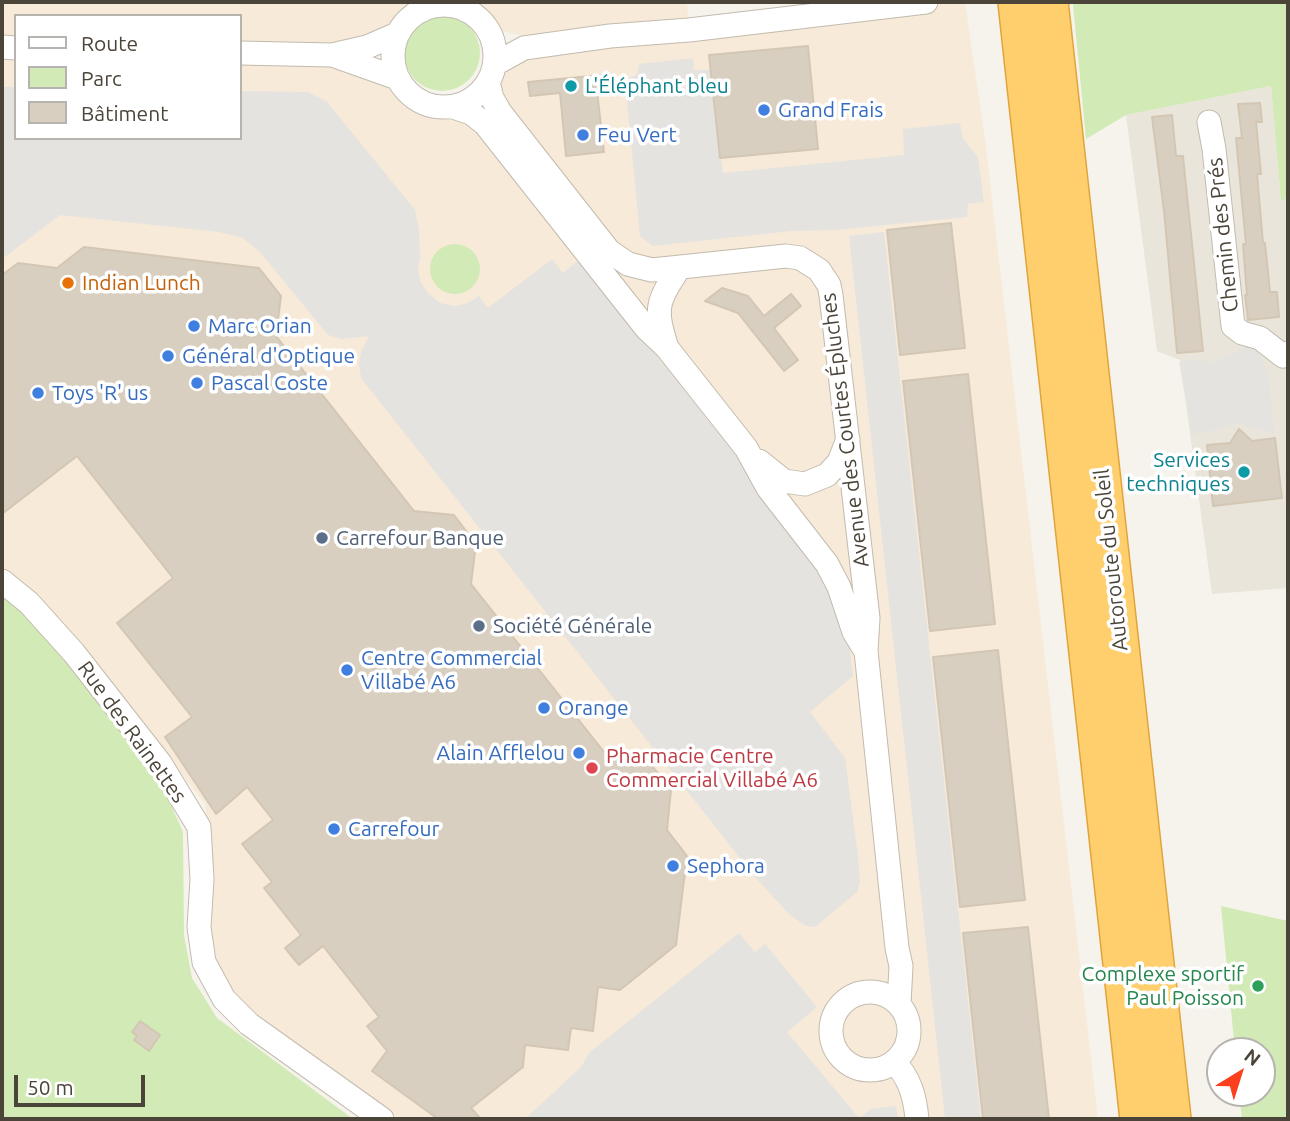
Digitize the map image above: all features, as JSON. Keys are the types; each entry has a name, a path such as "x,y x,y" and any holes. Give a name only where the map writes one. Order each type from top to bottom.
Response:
{"highway":[{"name":"Autoroute du Soleil","path":"1016,2 1138,1119"},
{"name":"Autoroute du Soleil","path":"1050,2 1173,1119"}],"street":[{"path":"492,73 494,45 487,27 472,13 460,7 437,5 417,12 397,34 392,56 397,78 412,96 422,102 432,106 453,107 475,97 510,53 524,48 610,36 689,30 926,2"},
{"path":"487,27 523,36 567,33 610,36"},
{"path":"242,52 332,55 367,47 397,34"},
{"path":"332,55 397,78"},
{"name":"Avenue des Courtes Épluches","path":"492,73 492,97 500,111 609,251 628,264 640,269 680,267 786,256 800,258 819,270 829,285 868,618 866,652 901,966 899,1004"},
{"name":"Avenue des Courtes Épluches","path":"453,107 471,113 485,124 646,328 667,348 746,448 768,488 827,564 839,587 854,632 866,652"},
{"name":"Chemin des Prés","path":"1209,122 1233,326 1242,333 1260,338 1283,356 1288,354"},
{"name":"Avenue des Courtes Épluches","path":"667,348 658,316 660,300 680,267"},
{"path":"746,448 784,481 805,484 827,475 839,462 848,439"},
{"name":"Rue des Rainettes","path":"2,581 29,603 74,653 160,763 199,827 202,879 199,927 204,962 223,999 249,1024 382,1119"},
{"path":"863,992 888,996 899,1004 906,1015 908,1041 903,1052 894,1062 881,1069 866,1070 852,1066 840,1056 833,1043 831,1027 835,1012 845,1000 881,980 897,948"},
{"path":"894,1062 903,1071 912,1088 917,1119"}],"shaded area":[{"path":"2,2 687,2 689,29 926,2 965,2 986,147 1098,1119 399,1119 244,1004 229,987 217,964 208,927 210,861 205,804 80,643 41,600 2,566","holes":["448,4 472,13 487,28 523,36 567,33 492,73 475,97 464,103 442,107 432,106 412,96 397,78 334,54 402,26 427,7"]},
{"path":"693,58 694,70 710,70 723,173 904,155 903,129 960,123 963,139 978,157 984,202 968,204 967,217 835,230 792,231 653,246 640,236 625,79 637,75 639,64"},
{"path":"1271,86 1281,200 1288,197 1288,588 1212,594 1180,360 1157,351 1126,115"},
{"path":"2,87 14,87 14,140 242,140 242,91 308,92 327,102 415,210 419,229 420,281 427,292 440,303 455,306 468,303 479,296 488,308 552,259 563,273 580,259 822,567 848,634 853,676 810,712 845,758 858,856 860,881 857,892 815,927 806,926 790,915 755,877 361,378 361,352 369,336 342,339 328,335 260,252 243,238 219,232 60,215 2,259"},
{"path":"884,232 981,1119 945,1119 849,236"},
{"path":"1249,346 1258,351 1268,376 1274,433 1235,423 1192,434 1179,362 1205,359 1208,365"},
{"path":"739,933 755,952 765,944 817,1007 787,1032 859,1118 871,1109 896,1106 898,1119 525,1119 581,1067 590,1052"}],"green space":[{"path":"1077,2 1288,2 1288,197 1281,201 1271,86 1126,115 1086,139 1073,5"},
{"path":"442,15 457,18 469,26 477,38 480,53 477,68 469,80 457,88 442,91 427,88 415,80 407,68 404,53 407,38 415,26 427,18"},
{"path":"455,244 473,251 480,269 473,287 455,294 437,287 430,269 437,251"},
{"path":"2,590 68,661 167,796 183,832 184,935 192,978 217,1018 353,1119 2,1119"},
{"name":"Complexe sportif Paul Poisson","path":"1221,906 1288,921 1288,1119 1242,1119 1241,1107 1276,1107 1276,1037 1234,1037"}],"building":[{"name":"Grand Frais","path":"808,46 818,149 720,158 709,55"},
{"path":"612,74 613,89 597,91 604,152 566,156 560,93 530,96 528,82"},
{"path":"1260,103 1262,122 1256,122 1261,174 1257,174 1263,243 1270,292 1277,292 1279,317 1248,320 1243,244 1246,244 1236,138 1242,138 1238,104"},
{"path":"1172,115 1176,156 1183,156 1203,351 1177,353 1152,117"},
{"path":"951,223 965,348 900,355 887,230"},
{"name":"Centre Commercial Villabé A6","path":"84,247 259,268 281,296 276,336 414,511 454,515 476,544 471,584 608,757 649,762 671,790 667,830 687,856 676,945 620,990 598,987 593,1031 571,1028 568,1050 525,1045 523,1067 471,1108 481,1119 438,1119 372,1071 387,1051 367,1026 379,1017 323,946 299,965 285,948 301,935 264,888 272,882 242,844 273,820 247,787 216,814 165,737 192,717 117,623 173,578 77,456 2,514 2,275 18,263 57,268"},
{"path":"722,288 748,296 764,316 791,294 801,306 774,328 798,360 784,371 738,313 705,301"},
{"path":"968,374 995,624 930,631 903,381"},
{"name":"Services techniques","path":"1239,429 1252,441 1275,438 1282,498 1213,506 1207,445 1230,443"},
{"path":"998,650 1025,900 960,907 933,657"},
{"path":"1028,927 1049,1119 983,1119 963,933"},
{"path":"140,1021 160,1035 149,1051 134,1040 137,1036 132,1032"}],"place":[{"name":"L'Éléphant bleu","path":"571,86"},
{"name":"Grand Frais","path":"764,110"},
{"name":"Feu Vert","path":"583,135"},
{"name":"Indian Lunch","path":"68,283"},
{"name":"Marc Orian","path":"194,326"},
{"name":"Général d'Optique","path":"168,356"},
{"name":"Pascal Coste","path":"197,383"},
{"name":"Toys 'R' us","path":"38,393"},
{"name":"Services techniques","path":"1244,472"},
{"name":"Carrefour Banque","path":"322,538"},
{"name":"Société Générale","path":"479,626"},
{"name":"Centre Commercial Villabé A6","path":"347,670"},
{"name":"Orange","path":"544,708"},
{"name":"Alain Afflelou","path":"579,753"},
{"name":"Pharmacie Centre Commercial Villabé A6","path":"592,768"},
{"name":"Carrefour","path":"334,829"},
{"name":"Sephora","path":"673,866"},
{"name":"Complexe sportif Paul Poisson","path":"1258,986"}]}
